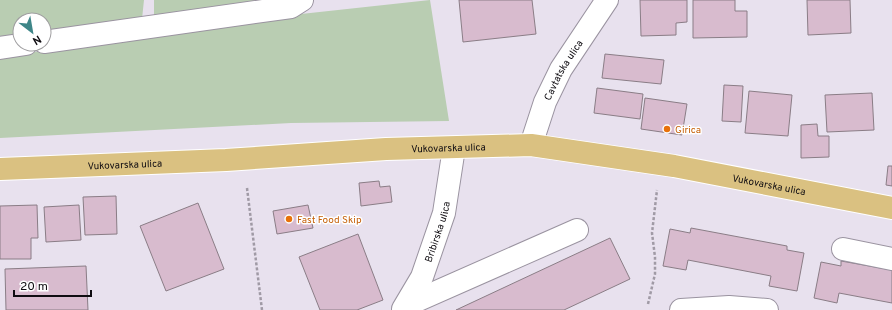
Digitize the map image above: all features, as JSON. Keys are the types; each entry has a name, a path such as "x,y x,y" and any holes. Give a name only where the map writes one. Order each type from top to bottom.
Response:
{"main road":[{"name":"Vukovarska ulica","path":"0,169 226,160 386,149 531,145 674,166 892,208"}],"street":[{"path":"52,41 291,7 302,0"},
{"name":"Cavtatska ulica","path":"531,145 545,102 558,75 608,0"},
{"path":"0,48 12,46"},
{"name":"Bribirska ulica","path":"405,308 422,278 444,212 454,148"},
{"path":"405,308 577,230"},
{"path":"843,249 892,259"},
{"path":"681,310 729,307 767,310"}],"path":[{"path":"247,188 262,310"},
{"path":"648,304 655,274 655,257 652,233 657,190"}],"green space":[{"path":"0,0 144,0 142,19 52,33 52,12 12,12 12,39 0,41"},
{"path":"154,0 279,0 154,20"},
{"path":"430,0 449,121 291,123 0,138 0,57 34,52 52,52 52,49 255,19"}],"building":[{"path":"459,0 532,0 536,34 463,42"},
{"path":"640,0 687,0 687,22 676,23 676,35 641,36"},
{"path":"693,0 735,0 735,11 747,11 747,37 693,38"},
{"path":"807,0 850,0 851,33 808,35"},
{"path":"605,54 664,60 661,84 602,78"},
{"path":"724,85 743,86 741,122 722,121"},
{"path":"597,88 643,94 640,119 594,113"},
{"path":"749,91 792,95 788,136 745,133"},
{"path":"872,93 874,130 827,132 825,95"},
{"path":"645,98 687,104 682,135 641,129"},
{"path":"817,124 818,136 829,136 829,157 801,158 801,125"},
{"path":"888,166 892,166 892,186 886,185"},
{"path":"379,181 380,187 390,186 392,202 361,206 359,183"},
{"path":"116,196 117,234 85,235 83,197"},
{"path":"198,203 224,269 166,291 140,226"},
{"path":"37,205 38,238 31,238 31,259 0,259 0,206"},
{"path":"79,205 81,240 46,242 44,207"},
{"path":"308,205 313,228 277,234 273,211"},
{"path":"691,228 787,246 787,250 804,253 797,291 769,286 771,276 688,260 686,270 663,266 670,229 690,233"},
{"path":"358,234 383,300 357,310 320,310 299,257"},
{"path":"610,238 630,279 564,310 456,310"},
{"path":"841,261 892,270 892,303 839,293 837,303 814,298 821,262 841,266"},
{"path":"86,266 88,310 6,310 5,269"}],"place":[{"name":"Girica","path":"667,129"},
{"name":"Fast Food Skip","path":"289,219"}]}
